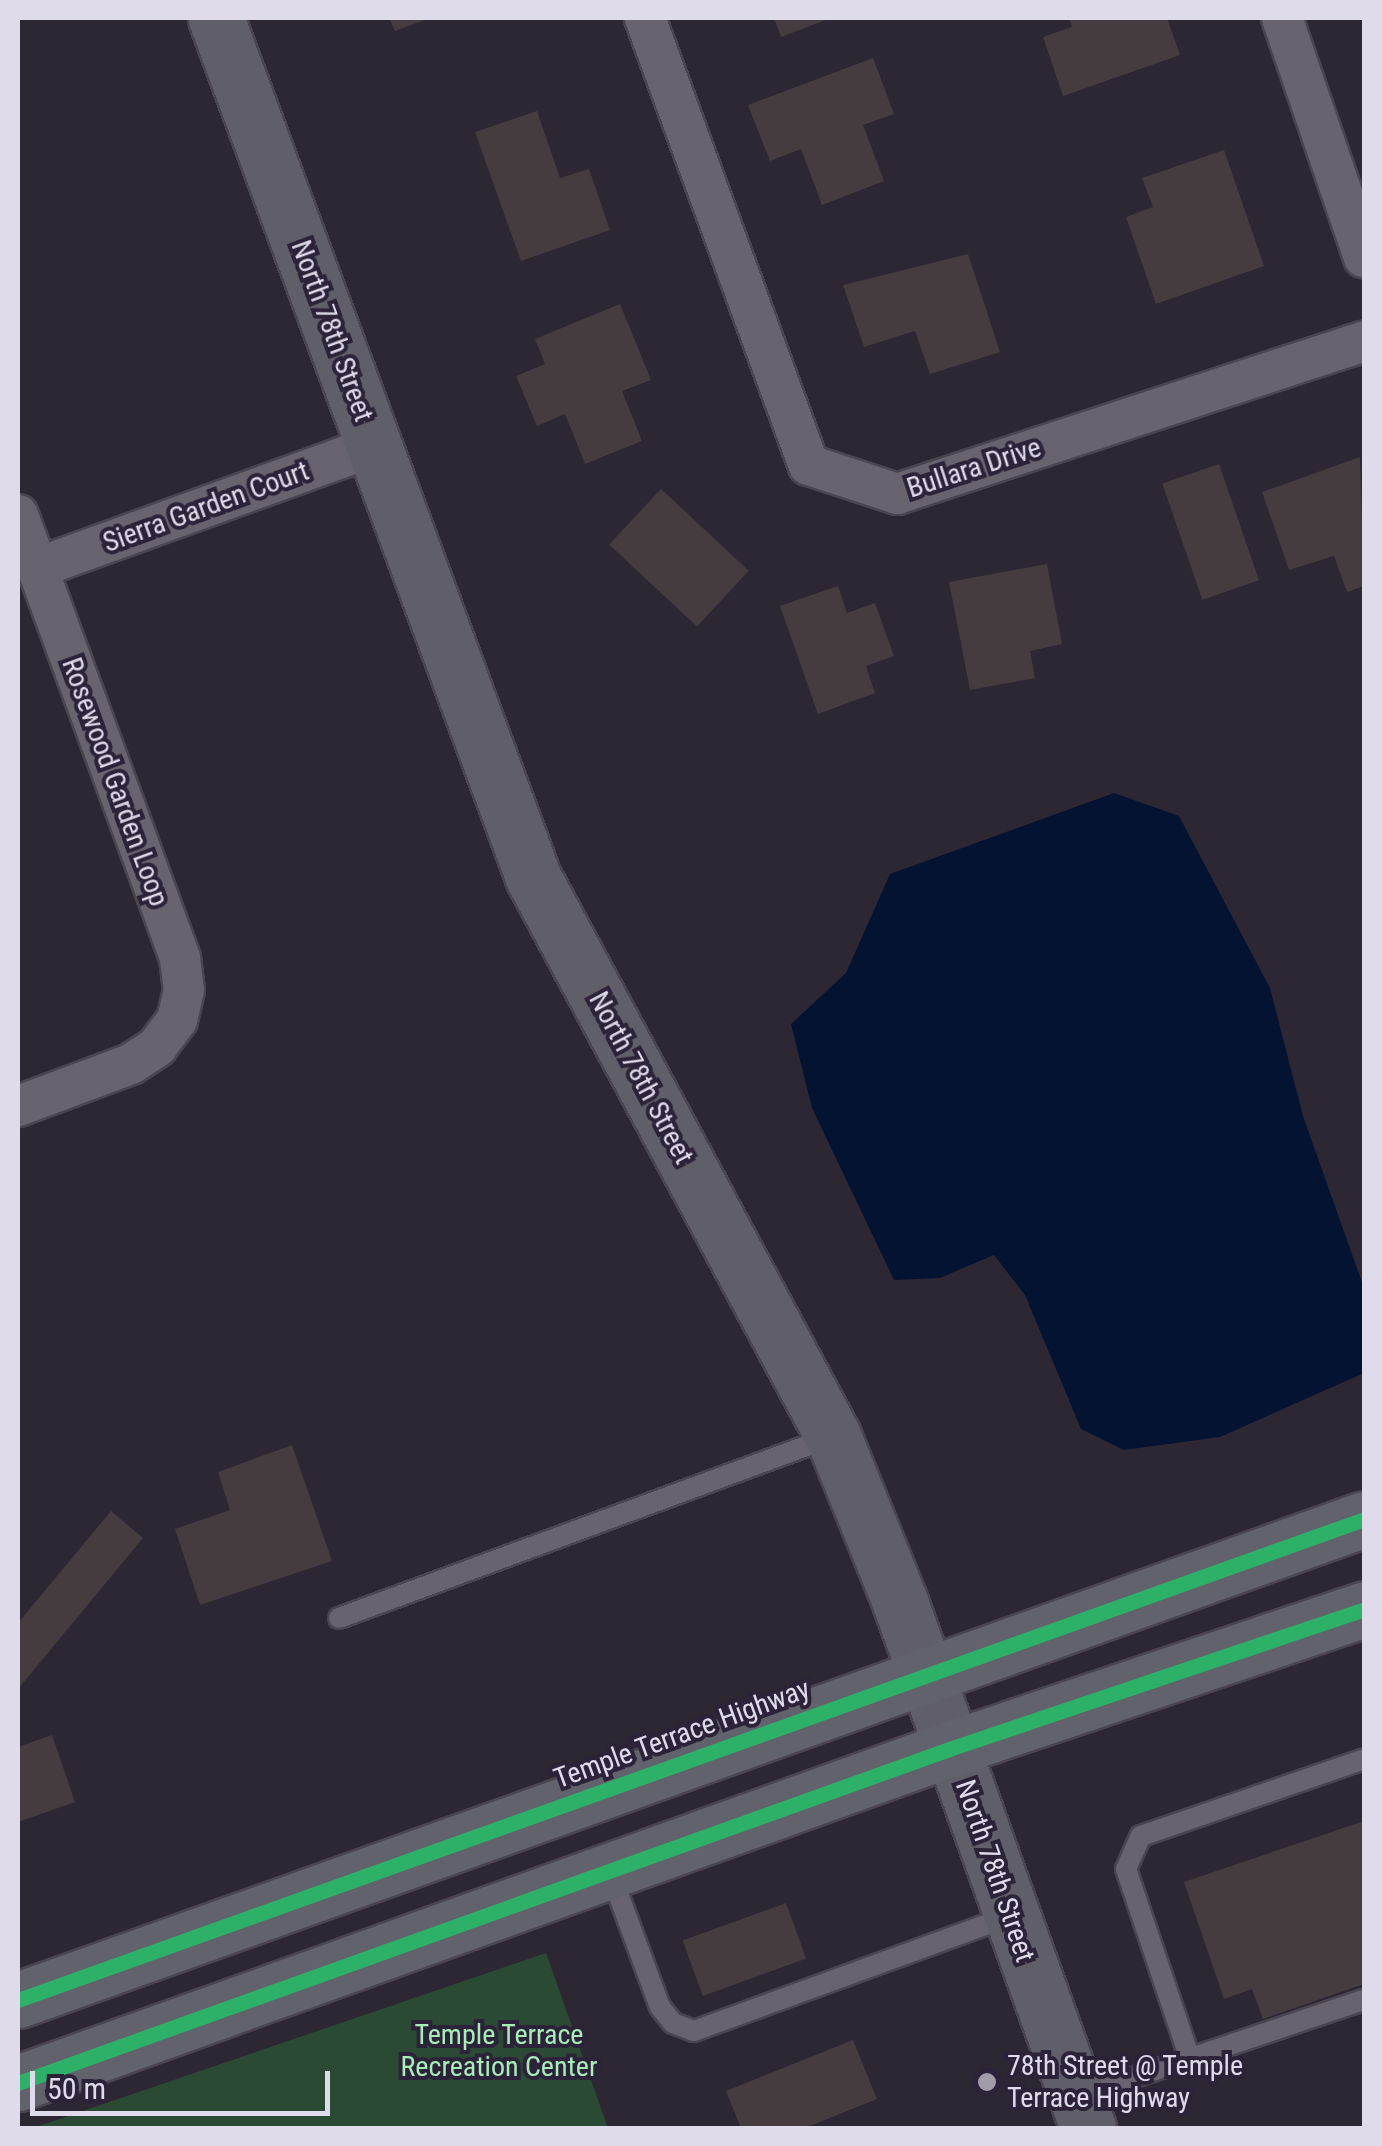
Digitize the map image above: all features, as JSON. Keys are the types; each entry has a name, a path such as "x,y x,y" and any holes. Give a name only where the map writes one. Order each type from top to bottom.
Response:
{"main road":[{"name":"Temple Terrace Highway","path":"18,2000 924,1672 1364,1519"},
{"path":"18,2083 952,1748 1364,1608"}],"street":[{"name":"North 78th Street","path":"216,18 533,877 832,1436 924,1672 1082,2112"},
{"name":"Bullara Drive","path":"646,18 809,465 898,494 1364,341"},
{"path":"1282,18 1364,257"},
{"name":"Sierra Garden Court","path":"37,568 374,446"},
{"name":"Rosewood Garden Loop","path":"18,515 180,958 184,990 177,1020 157,1047 132,1064 18,1106"}],"lane":[{"path":"339,1618 832,1436"},
{"path":"1190,2059 1126,1869 1141,1836 1364,1758"},
{"path":"610,1870 660,2007 672,2023 694,2032 1010,1916"},
{"path":"1082,2112 1190,2059 1364,2000"}],"green space":[{"name":"Temple Terrace Recreation Center","path":"546,1953 608,2128 33,2128"}],"water":[{"path":"1114,793 1179,816 1270,988 1303,1116 1364,1288 1364,1373 1220,1437 1124,1450 1081,1429 1025,1295 994,1255 940,1278 894,1280 812,1108 791,1024 846,973 890,874"}],"building":[{"path":"389,18 430,18 395,31"},
{"path":"774,18 831,18 781,37"},
{"path":"1069,18 1167,18 1180,55 1063,96 1043,37 1072,27"},
{"path":"873,58 894,114 863,125 884,181 822,205 801,149 770,161 748,105"},
{"path":"537,111 560,178 589,169 610,230 521,261 475,132"},
{"path":"1224,150 1264,266 1156,304 1126,217 1153,207 1142,178"},
{"path":"968,254 1000,352 930,374 915,331 864,347 843,285"},
{"path":"620,304 651,380 622,391 642,441 585,464 565,414 537,426 516,376 545,364 535,339"},
{"path":"1360,457 1364,586 1347,592 1334,556 1289,570 1262,492"},
{"path":"1219,464 1259,580 1202,600 1162,484"},
{"path":"661,489 749,571 697,626 609,545"},
{"path":"1047,564 1062,644 1030,651 1035,678 970,690 949,582"},
{"path":"838,586 847,613 875,603 894,656 866,666 875,693 818,714 780,606"},
{"path":"292,1445 332,1561 200,1605 175,1529 230,1510 218,1472"},
{"path":"111,1511 143,1538 18,1689 18,1623"},
{"path":"52,1735 75,1802 18,1822 18,1747"},
{"path":"1364,1821 1364,1984 1263,2019 1252,1989 1224,1999 1184,1882"},
{"path":"786,1903 806,1958 703,1996 683,1941"},
{"path":"853,2040 877,2099 805,2128 741,2128 726,2091"}],"cycle path":[{"path":"18,2000 1364,1519"},
{"path":"18,2083 952,1748 1364,1609"}],"place":[{"name":"78th Street @ Temple Terrace Highway","path":"987,2082"}]}
